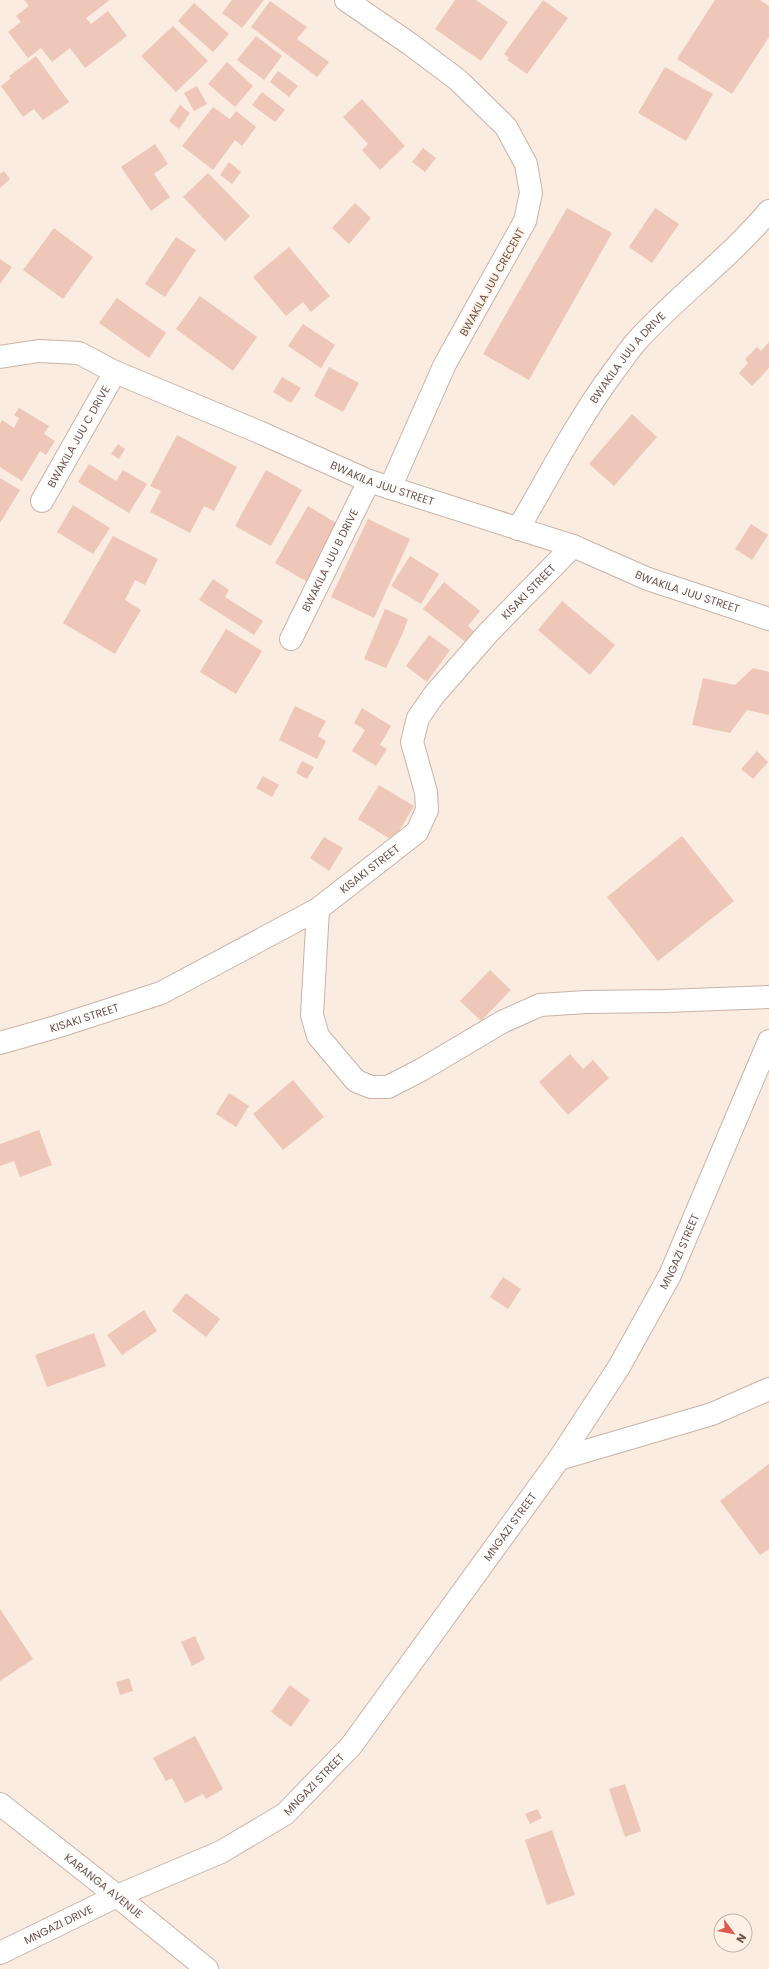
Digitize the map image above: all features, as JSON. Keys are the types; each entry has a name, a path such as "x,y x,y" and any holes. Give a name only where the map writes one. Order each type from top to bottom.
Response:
{"street":[{"name":"BWAKILA JUU CRECENT","path":"346,0 410,44 458,80 506,127 526,164 531,193 526,221 445,364 390,488"},
{"name":"BWAKILA JUU A DRIVE","path":"518,529 597,394 634,344 668,307 753,230 769,211"},
{"name":"BWAKILA JUU STREET","path":"0,357 39,351 79,353 115,372 259,432 369,481 573,546 648,579 769,619"},
{"name":"BWAKILA JUU C DRIVE","path":"42,502 115,372"},
{"name":"BWAKILA JUU B DRIVE","path":"292,639 369,481"},
{"name":"KISAKI STREET","path":"0,1042 56,1027 161,993 318,909 417,832 427,810 426,792 412,742 418,718 434,695 489,632 573,546"},
{"path":"318,909 312,1015 318,1036 356,1081 372,1087 388,1087 421,1070 502,1022 540,1005 586,1002 769,997"},
{"name":"MNGAZI STREET","path":"117,1896 221,1852 285,1814 351,1746 559,1459 619,1367 670,1275 769,1041"},
{"path":"559,1459 712,1414 769,1389"},
{"name":"KARANGA AVENUE","path":"0,1804 207,1969"},
{"name":"MNGAZI DRIVE","path":"0,1953 117,1896"}],"building":[{"path":"24,0 110,0 86,18 91,24 108,11 127,36 85,68 70,48 52,62 41,48 28,58 8,32 21,22 16,16 29,6"},
{"path":"232,0 264,0 242,28 222,13"},
{"path":"455,0 476,0 508,22 481,61 435,29"},
{"path":"543,0 568,18 527,74 507,60 509,58 504,54"},
{"path":"715,0 760,0 769,6 769,37 732,94 677,59"},
{"path":"270,1 307,27 297,39 329,62 317,77 251,27"},
{"path":"194,3 229,34 213,52 178,21"},
{"path":"173,26 208,61 176,92 141,56"},
{"path":"256,36 282,56 264,80 237,60"},
{"path":"36,56 69,102 43,120 34,109 23,117 1,86 11,78 9,76"},
{"path":"227,62 253,86 235,107 208,84"},
{"path":"665,67 713,94 686,141 638,113"},
{"path":"278,71 298,86 289,97 270,82"},
{"path":"197,86 207,104 194,111 184,93"},
{"path":"262,92 285,110 275,122 252,105"},
{"path":"362,99 405,146 380,170 362,150 368,144 343,117"},
{"path":"180,105 190,113 179,129 169,121"},
{"path":"213,107 230,119 236,111 256,127 242,146 235,140 213,170 182,146"},
{"path":"155,144 168,164 154,174 170,197 151,211 121,167"},
{"path":"423,148 436,158 425,172 412,162"},
{"path":"229,162 241,172 232,184 220,175"},
{"path":"4,171 10,179 0,188 0,174"},
{"path":"208,173 250,216 225,241 183,197"},
{"path":"355,203 371,218 349,244 332,228"},
{"path":"567,208 612,233 529,380 483,354"},
{"path":"655,208 679,224 652,263 629,247"},
{"path":"54,228 93,257 63,299 23,270"},
{"path":"176,237 196,250 165,297 145,284"},
{"path":"289,247 330,296 311,312 303,302 286,316 253,277"},
{"path":"0,259 12,267 0,284"},
{"path":"200,296 257,337 233,371 176,329"},
{"path":"117,298 166,333 149,358 99,323"},
{"path":"303,324 335,345 321,368 288,346"},
{"path":"769,342 769,368 752,386 739,373 748,363 745,359 757,347 761,351"},
{"path":"329,367 359,383 343,412 314,396"},
{"path":"282,377 301,388 291,403 273,392"},
{"path":"19,408 49,426 44,434 55,441 46,455 40,451 22,481 0,467 0,424 2,420 14,428 19,418 14,415"},
{"path":"632,414 657,437 614,486 589,464"},
{"path":"177,435 237,467 214,511 204,506 190,533 150,512 161,491 150,486"},
{"path":"118,444 125,449 119,459 111,454"},
{"path":"89,464 116,481 123,470 147,484 129,513 78,482"},
{"path":"266,470 302,490 271,546 235,526"},
{"path":"0,478 20,490 0,523"},
{"path":"73,505 110,528 93,554 57,532"},
{"path":"308,506 341,526 309,583 275,563"},
{"path":"368,519 410,539 374,618 331,597"},
{"path":"751,524 768,535 752,560 735,549"},
{"path":"113,536 158,559 145,585 135,580 125,600 141,610 115,654 63,623"},
{"path":"410,556 439,574 421,604 391,586"},
{"path":"213,579 229,590 225,597 263,621 254,635 199,600"},
{"path":"444,582 480,611 468,626 476,633 468,644 423,609"},
{"path":"562,601 615,645 590,675 538,630"},
{"path":"385,609 408,619 386,668 364,659"},
{"path":"226,629 262,651 236,694 200,672"},
{"path":"429,635 450,650 427,682 406,666"},
{"path":"753,668 769,672 769,715 747,710 730,733 692,725 703,678 735,685"},
{"path":"295,706 326,721 318,736 326,741 317,759 279,740"},
{"path":"362,708 391,726 380,745 387,749 376,766 352,751 365,730 354,723"},
{"path":"757,751 768,762 753,779 741,769"},
{"path":"302,761 314,767 307,779 296,773"},
{"path":"263,776 279,785 272,797 256,788"},
{"path":"379,785 414,806 393,841 358,819"},
{"path":"682,836 734,901 658,961 607,897"},
{"path":"324,837 343,848 329,871 310,858"},
{"path":"490,970 511,990 481,1021 460,1001"},
{"path":"570,1054 583,1069 593,1060 609,1078 568,1115 539,1082"},
{"path":"293,1080 324,1117 283,1150 253,1114"},
{"path":"229,1093 249,1106 236,1127 216,1114"},
{"path":"39,1130 52,1165 20,1177 14,1161 0,1166 0,1144"},
{"path":"503,1277 521,1289 508,1309 490,1297"},
{"path":"186,1293 220,1319 206,1337 172,1311"},
{"path":"144,1310 157,1331 122,1355 107,1335"},
{"path":"94,1333 106,1366 47,1387 35,1355"},
{"path":"769,1464 769,1549 760,1555 720,1501"},
{"path":"0,1609 33,1659 0,1681"},
{"path":"195,1636 205,1659 192,1666 181,1642"},
{"path":"129,1678 133,1691 120,1695 116,1682"},
{"path":"290,1685 310,1700 291,1727 271,1712"},
{"path":"195,1736 223,1789 206,1799 203,1794 185,1803 172,1778 166,1781 153,1758"},
{"path":"625,1784 641,1831 625,1837 609,1789"},
{"path":"537,1809 542,1818 530,1824 525,1814"},
{"path":"552,1830 575,1895 547,1905 525,1840"}]}
